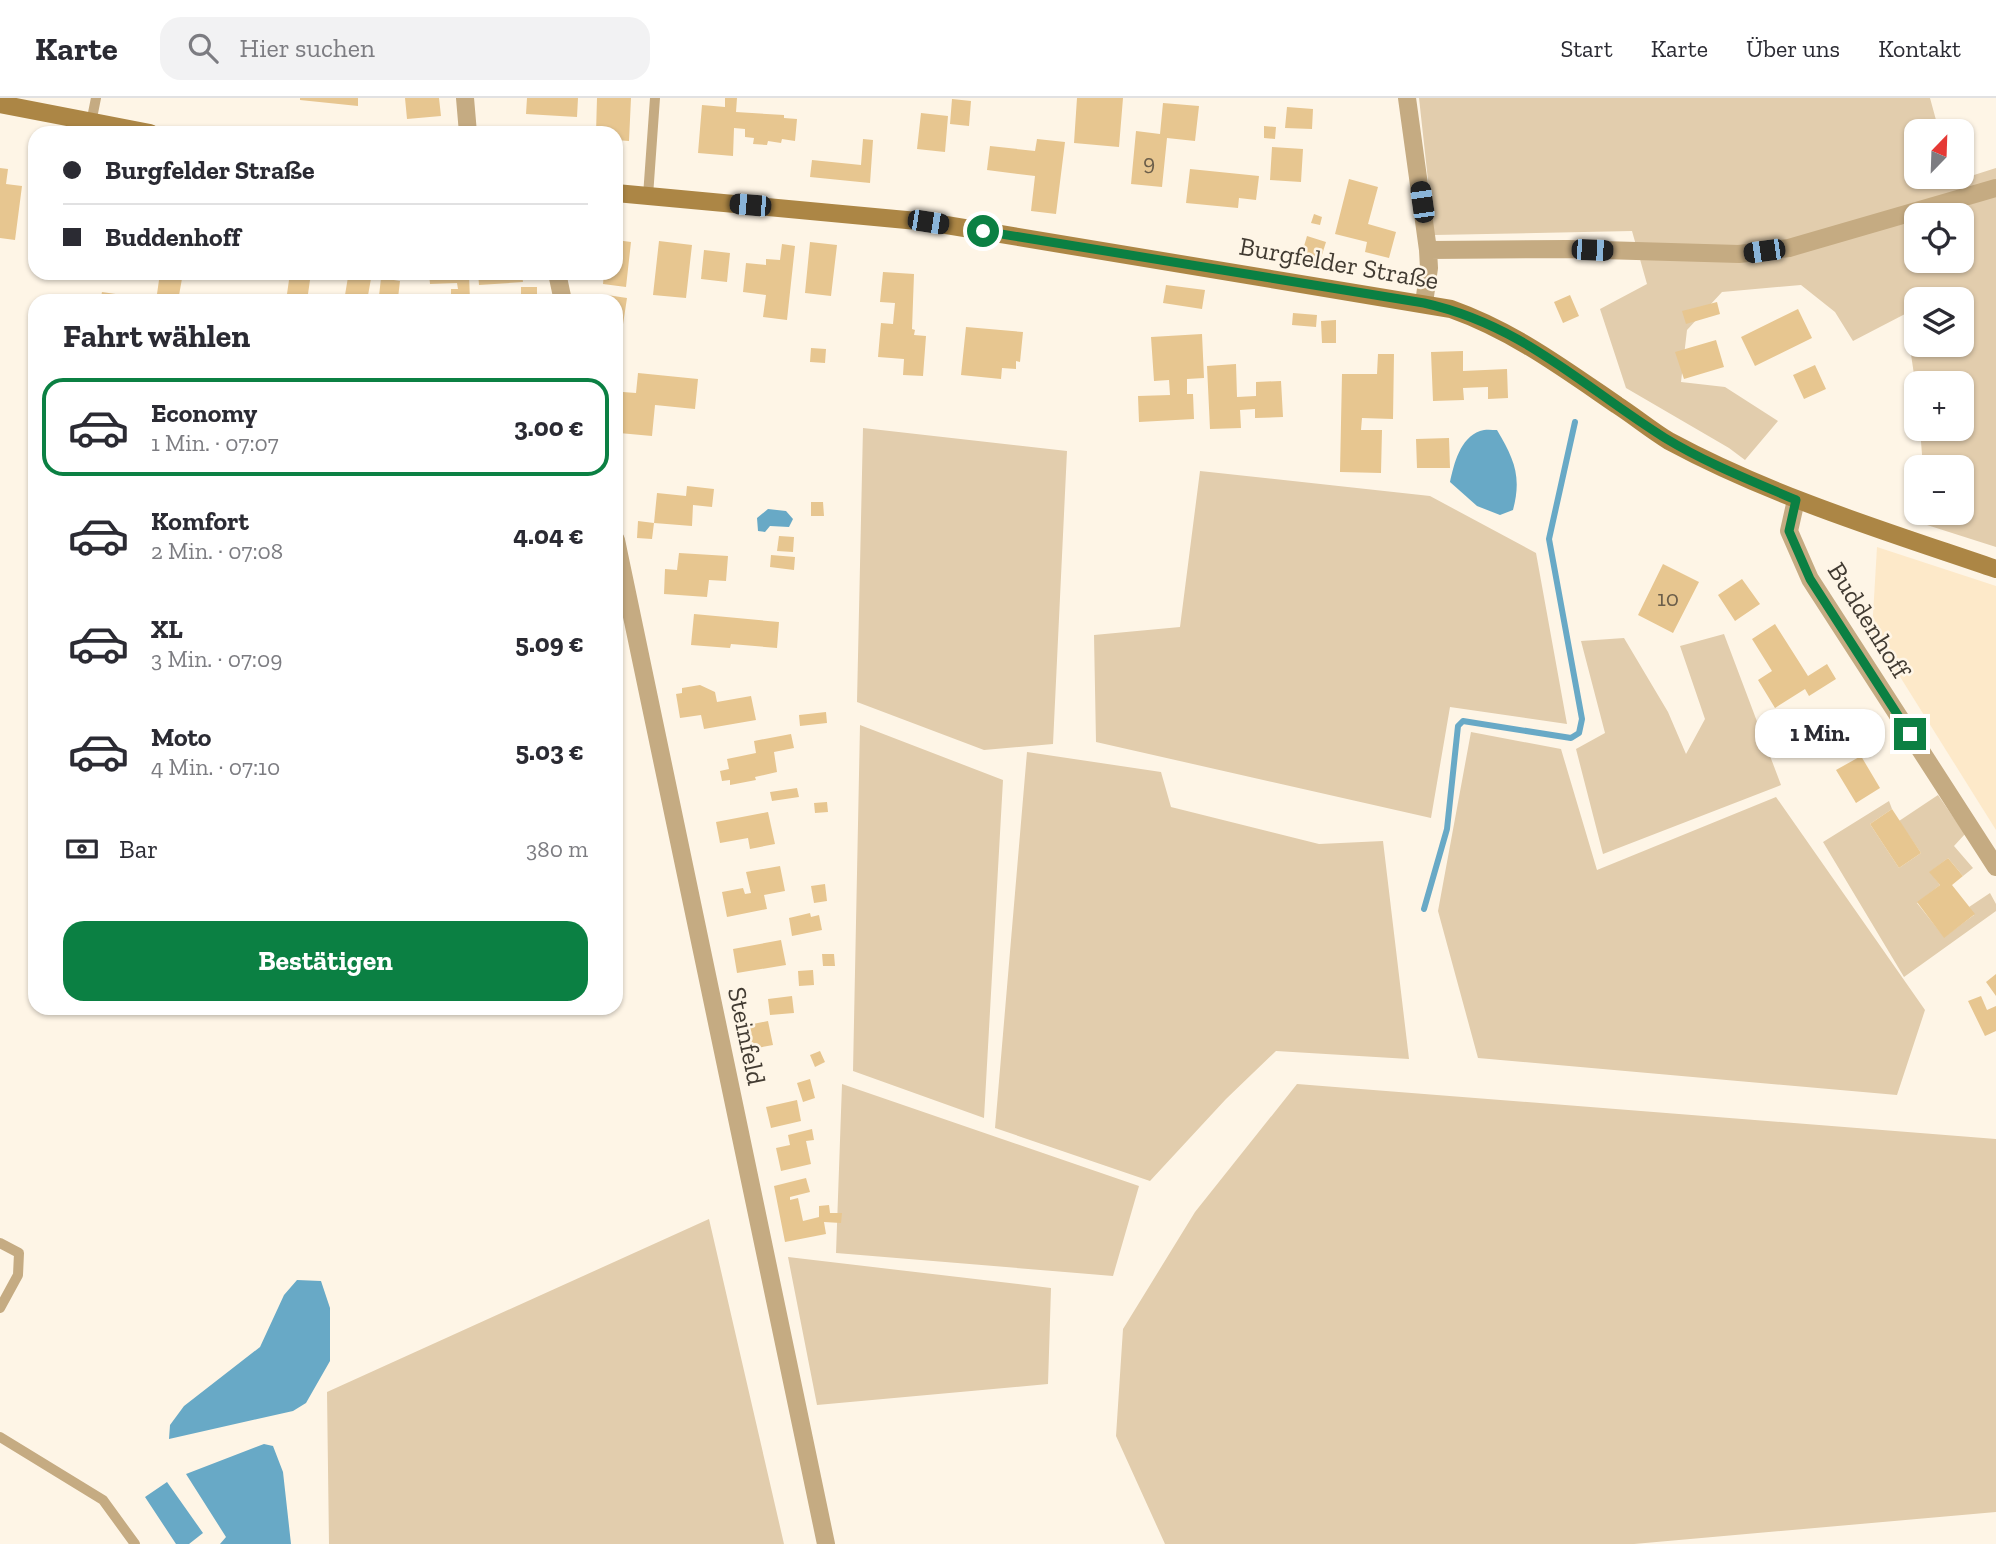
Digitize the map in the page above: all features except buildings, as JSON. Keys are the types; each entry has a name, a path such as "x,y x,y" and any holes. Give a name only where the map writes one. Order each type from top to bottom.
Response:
{"street":[{"path":"465,98 467,126"},
{"path":"1407,98 1428,250 1429,268 1424,303"},
{"path":"0,104 113,126"},
{"path":"1428,250 1568,249 1740,254 1789,248 1996,187"},
{"name":"Burgfelder Straße","path":"623,194 928,222 1451,309 1527,343 1666,439 1723,468 1796,500 1996,569"},
{"name":"Buddenhoff","path":"1796,500 1789,531 1810,579 1996,867"},
{"name":"Steinfeld","path":"623,573 826,1544"}],"lane":[{"path":"92,122 96,98"},
{"path":"648,196 655,98"},
{"path":"0,1243 19,1253 19,1275 0,1308"},
{"path":"0,1437 103,1500 135,1544"}],"shaded area":[{"path":"1419,98 1930,98 1936,119 1904,119 1904,189 1974,189 1974,175 1996,168 1996,547 1927,525 1974,525 1974,455 1922,455 1921,441 1974,441 1974,371 1913,371 1911,357 1974,357 1974,287 1904,287 1904,315 1853,341 1835,312 1801,285 1722,292 1687,330 1681,382 1725,387 1778,421 1745,460 1626,388 1600,309 1647,284 1632,231 1434,235"},
{"path":"863,428 1067,451 1053,744 984,750 857,702"},
{"path":"1200,471 1430,496 1536,553 1567,724 1450,707 1431,818 1096,742 1094,635 1180,627"},
{"path":"1877,547 1996,586 1996,830 1872,632"},
{"path":"1724,634 1781,785 1603,854 1576,749 1605,733 1581,641 1624,638 1668,712 1686,754 1705,719 1680,646"},
{"path":"860,725 1003,780 984,1118 853,1071"},
{"path":"1471,732 1561,749 1597,870 1776,797 1925,1010 1897,1095 1478,1058 1438,911"},
{"path":"1027,752 1161,772 1171,807 1319,844 1383,841 1409,1059 1276,1051 1226,1099 1150,1181 995,1128"},
{"path":"1938,795 1965,834 1954,846 1973,868 1963,876 1948,858 1930,872 1940,885 1917,903 1944,937 1974,915 1969,907 1990,893 1996,904 1996,911 1904,977 1823,842 1889,801 1892,809 1870,824 1899,868 1921,853 1899,821"},
{"path":"842,1084 1139,1186 1113,1276 836,1253"},
{"path":"1297,1084 1996,1139 1996,1512 1634,1544 1165,1544 1116,1436 1123,1329 1195,1212"},
{"path":"709,1219 784,1544 329,1544 327,1392"},
{"path":"788,1257 1051,1288 1048,1384 817,1405"}],"water":[{"path":"1497,430 1512,459 1517,487 1513,510 1500,515 1477,506 1450,482 1459,452 1467,439 1480,431"},
{"path":"768,509 786,511 793,519 789,527 770,526 765,532 758,531 757,518"},
{"path":"297,1280 321,1281 330,1308 330,1361 306,1403 293,1411 169,1439 170,1425 184,1406 260,1347 284,1295"},
{"path":"264,1444 273,1446 283,1472 291,1544 220,1544 226,1537 186,1474"},
{"path":"167,1482 203,1533 189,1544 176,1544 145,1497"}],"waterway":[{"path":"1424,909 1447,829 1458,726 1463,721 1571,738 1579,733 1582,719 1549,539 1575,422"}],"route":[{"path":"983,231 1424,303 1478,319 1527,343 1666,439 1796,500 1789,531 1810,579 1910,734"}]}
